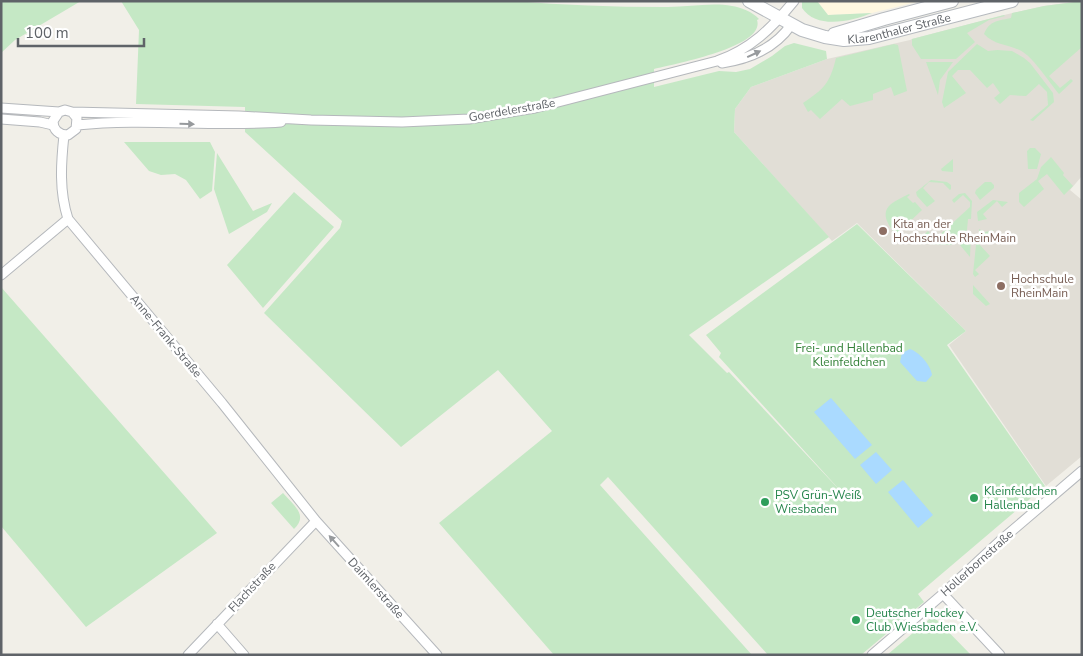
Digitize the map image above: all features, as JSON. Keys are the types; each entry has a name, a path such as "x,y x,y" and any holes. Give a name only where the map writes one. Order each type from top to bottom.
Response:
{"main road":[{"name":"Klarenthaler Straße","path":"749,1 814,35 844,40 869,38 1012,1"},
{"name":"Klarenthaler Straße","path":"814,35 843,32 952,1"}],"street":[{"path":"786,21 794,1"},
{"name":"Goerdelerstraße","path":"707,64 735,61 756,54 777,40 786,21"},
{"name":"Goerdelerstraße","path":"1,108 58,112 65,110 72,112 239,116 311,120 402,122 469,119 535,108 707,64 726,58 750,45 786,21"},
{"path":"58,112 54,118 53,125 57,132 64,135 74,132 77,126 77,118 72,112"},
{"path":"1,119 53,125"},
{"name":"Goerdelerstraße","path":"77,126 139,123 240,125 311,120"},
{"name":"Anne-Frank-Straße","path":"64,135 61,176 64,204 68,219 222,403 316,521"},
{"path":"1,274 68,219"},
{"name":"Hollerbornstraße","path":"872,655 1082,471"},
{"name":"Flachstraße","path":"188,655 316,521"},
{"name":"Daimlerstraße","path":"316,521 437,655"},
{"path":"943,594 1000,655"},
{"path":"217,624 244,655"}],"shaded area":[{"path":"817,1 920,1 872,13 828,15"},
{"name":"Hochschule RheinMain","path":"1082,1 1082,176 1070,190 1082,200 1082,456 1046,486 949,345 966,331 857,223 832,241 734,132 735,109 751,87 827,59 910,40 1004,15 1044,6"}],"green space":[{"path":"1,1 81,1 15,40 1,53"},
{"name":"Frei- und Hallenbad Kleinfeldchen","path":"121,1 514,1 626,7 723,5 739,7 759,19 757,20 756,30 733,46 716,53 654,69 654,87 719,71 736,72 750,69 785,46 794,43 826,51 827,59 751,87 735,109 734,132 829,237 689,335 727,373 729,372 847,498 719,357 721,353 706,335 857,224 966,331 947,345 1045,486 918,594 924,602 861,655 768,655 608,477 600,485 752,655 554,655 439,523 552,431 498,370 401,447 264,313 340,228 342,221 245,132 245,107 136,104 139,30"},
{"path":"802,1 817,1 828,15 872,13 845,21 825,21 808,15 802,8"},
{"path":"1082,1 1082,47 1049,76 1060,88 1071,79 1073,81 1059,94 1037,66 1023,52 993,41 984,34 986,29 992,24 1011,18 1012,13"},
{"path":"1004,15 989,20 967,33 975,42 956,59 921,59 912,45 912,39"},
{"path":"894,44 898,45 907,91 894,96 891,87 873,94 873,100 850,106 842,99 820,119 811,110 808,112 803,103 825,85 836,58"},
{"path":"977,44 988,51 1012,51 1024,58 1053,93 1054,102 1033,121 1030,120 1048,105 1047,92 1039,84 1026,96 1010,95 1000,104 994,98 1000,93 993,83 987,88 970,70 958,70 952,76 966,93 944,108 942,102 948,72"},
{"path":"926,62 953,62 940,80 938,95"},
{"path":"124,142 210,142 215,152 212,191 200,199 186,180 175,174 161,175 149,171"},
{"path":"1030,148 1035,148 1041,154 1037,169 1028,169 1027,151"},
{"path":"217,153 253,211 272,203 267,212 229,234 214,189"},
{"path":"1051,157 1073,186 1064,195 1047,174 1038,181 1044,189 1024,207 1019,202 1019,193 1037,179 1041,167"},
{"path":"953,159 953,172 942,171 941,169"},
{"path":"931,180 947,182 951,185 951,189 943,183 929,182 923,188 935,201 927,207 917,196 916,192"},
{"path":"985,182 991,182 994,188 980,200 975,193"},
{"path":"294,192 334,227 263,308 227,265"},
{"path":"965,193 972,201 971,219 968,219 967,230 951,245 907,243 893,231 887,220 887,209 891,204 909,194 907,197 922,210 900,231 905,237 910,237 914,243 928,231 935,239 970,207 970,202 963,195 954,203 952,200 959,194"},
{"path":"993,200 1008,202 1002,207 997,201 983,214 987,219 978,221 977,212"},
{"path":"979,229 985,232 994,230 979,244 990,256 975,270 979,274 975,277 973,274"},
{"path":"971,236 970,257 960,245"},
{"path":"973,285 990,304 986,306 973,294"},
{"path":"1,287 217,533 86,627 1,526"},
{"path":"283,493 295,506 300,515 298,524 294,529 271,503"},
{"path":"933,616 971,655 887,655"}],"water":[{"path":"910,349 921,356 931,371 932,375 926,382 917,381 900,362 902,353"},
{"path":"831,398 872,445 855,459 814,412"},
{"path":"876,452 892,470 876,484 860,465"},
{"path":"903,480 933,515 918,528 888,492"}],"place":[{"name":"Kita an der Hochschule RheinMain","path":"883,231"},
{"name":"Hochschule RheinMain","path":"1001,286"},
{"name":"Kleinfeldchen Hallenbad","path":"974,498"},
{"name":"PSV Grün-Weiß Wiesbaden","path":"765,502"},
{"name":"Deutscher Hockey Club Wiesbaden e.V.","path":"856,620"}]}
